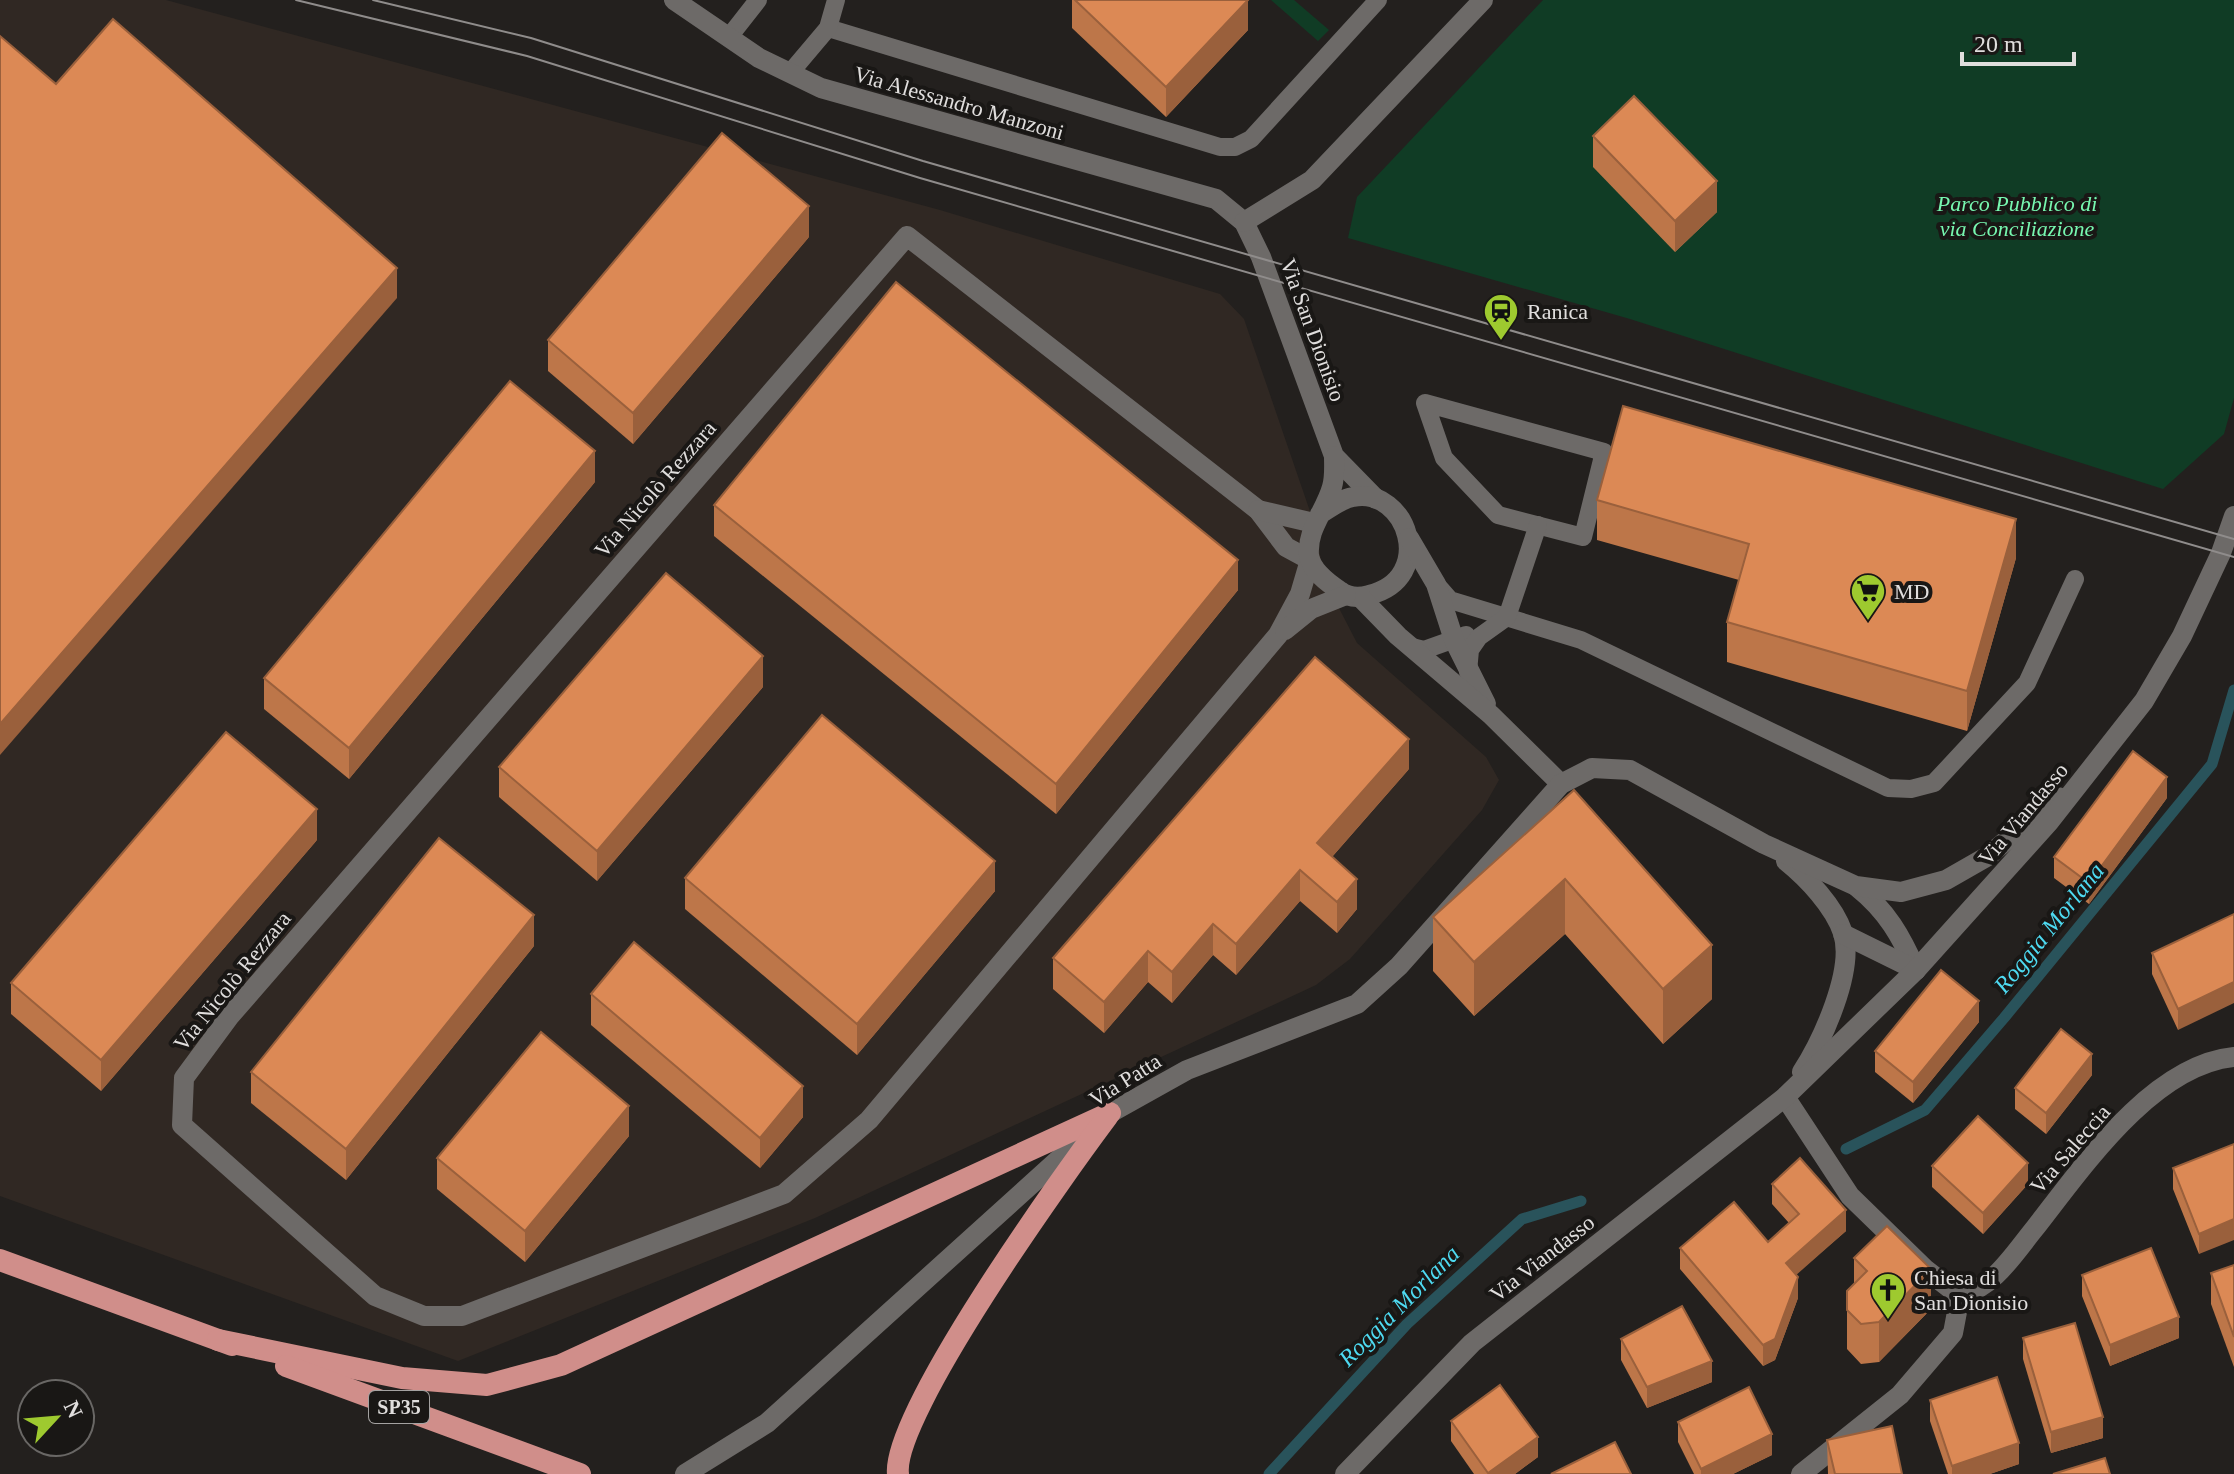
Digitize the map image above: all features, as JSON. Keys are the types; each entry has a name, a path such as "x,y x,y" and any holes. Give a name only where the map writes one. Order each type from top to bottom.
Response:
{"highway":[{"path":"218,1340 402,1378 487,1385 561,1365 1110,1113"},
{"path":"898,1474 921,1398 1050,1192 1110,1113"},
{"name":"SP35","path":"0,1260 580,1474"}],"street":[{"name":"Via Alessandro Manzoni","path":"674,0 729,37 821,88 1216,199 1244,222"},
{"path":"1244,222 1312,180 1483,0"},
{"name":"Via San Dionisio","path":"1244,222 1261,257 1334,456 1333,486 1317,519"},
{"name":"Via Nicolò Rezzara","path":"1278,635 1300,594 1310,560 1286,547 1258,510 907,236 229,1017 184,1078 182,1125 375,1296 424,1316 462,1316 784,1194 869,1120 1278,635 1311,609 1353,596"},
{"name":"Via San Dionisio","path":"1334,456 1376,499"},
{"path":"1491,715 1454,640 1436,584 1401,519 1376,499 1354,497 1317,519 1309,538 1310,560 1325,581 1353,596 1491,715 1561,784 1592,768 1630,770 1764,844 1856,886 1880,906 1899,932 1916,970"},
{"name":"Via Nicolò Rezzara","path":"1258,510 1317,519"},
{"name":"Via Viandasso","path":"1345,1474 1472,1343 1785,1097 1916,970 2019,857 2095,766 2144,701 2182,636 2221,553 2234,516"},
{"path":"1353,596 1382,592 1401,575 1409,557 1409,538"},
{"path":"1856,886 1901,892 1946,880 1988,856 2095,766"},
{"name":"Via Patta","path":"685,1474 767,1423 1110,1113 1187,1070 1357,1004 1399,966 1561,784"},
{"path":"1764,844 1804,876 1843,934 1916,970"},
{"path":"1801,1474 1900,1395 1953,1333 1960,1296 1925,1269 1850,1196 1785,1097 1812,1057 1829,1023 1843,966 1843,934"},
{"name":"Via Saleccia","path":"1960,1296 1981,1291 2007,1263 2084,1165 2144,1101 2184,1074 2218,1058 2234,1057"}],"lane":[{"path":"729,37 758,0"},
{"path":"790,73 828,28 836,0"},
{"path":"828,28 1220,147 1235,147 1251,139 1378,0"},
{"path":"1425,403 1604,452 1583,537 1538,525 1498,515 1444,458 1425,403"},
{"path":"1468,672 1470,650 1500,621 1538,525"},
{"path":"1436,584 1450,600 1500,621 1581,640 1888,788 1911,789 1934,783 2027,683 2075,579"},
{"path":"1412,647 1424,650 1500,621"}],"shaded area":[{"path":"0,0 166,0 940,210 1220,294 1244,319 1314,523 1325,581 1357,643 1486,757 1499,780 1482,810 1350,959 1316,985 815,1218 458,1361 0,1196"}],"green space":[{"path":"1271,0 1294,0 1329,30 1318,41"},
{"name":"Parco Pubblico di via Conciliazione","path":"1543,0 2234,0 2234,398 2224,434 2163,489 1630,319 1348,238 1357,197"}],"building":[{"path":"1075,0 1248,0 1166,87"},
{"path":"113,19 397,268 0,724 0,36 56,84"},
{"path":"1634,96 1717,181 1675,221 1593,136"},
{"path":"722,133 809,206 633,413 548,340"},
{"path":"896,282 1238,560 1056,784 714,505"},
{"path":"510,381 595,451 349,748 264,678"},
{"name":"MD","path":"1623,406 2016,519 1967,691 1727,622 1749,544 1597,500"},
{"path":"666,573 763,656 597,851 499,767"},
{"path":"1315,657 1409,739 1317,843 1357,879 1337,902 1300,870 1236,944 1213,924 1172,972 1148,951 1104,1002 1053,958"},
{"path":"822,715 995,861 857,1024 685,878"},
{"path":"226,732 317,809 101,1060 11,983"},
{"path":"2133,751 2167,777 2089,883 2054,857"},
{"path":"1574,790 1712,945 1663,989 1565,879 1474,962 1433,917"},
{"path":"439,838 534,915 346,1149 251,1072"},
{"path":"2234,914 2234,982 2178,1009 2152,953"},
{"path":"634,942 803,1086 760,1138 591,994"},
{"path":"1941,970 1979,1001 1913,1082 1875,1051"},
{"path":"2061,1029 2092,1054 2046,1113 2015,1088"},
{"path":"541,1032 629,1106 525,1231 437,1158"},
{"path":"1978,1116 2028,1163 1983,1213 1932,1166"},
{"path":"2234,1144 2234,1219 2199,1234 2173,1168"},
{"path":"1800,1158 1846,1210 1786,1263 1798,1277 1775,1339 1763,1345 1680,1248 1734,1202 1768,1242 1799,1214 1772,1184"},
{"path":"1887,1226 1931,1269 1879,1322 1861,1324 1847,1310 1847,1291 1867,1271 1854,1258"},
{"path":"2151,1248 2179,1317 2110,1345 2082,1275"},
{"path":"2234,1265 2234,1337 2211,1273"},
{"path":"1682,1306 1712,1361 1647,1387 1621,1339"},
{"path":"2075,1323 2103,1417 2051,1432 2023,1338"},
{"path":"1997,1377 2019,1443 1952,1466 1930,1400"},
{"path":"1500,1385 1538,1437 1488,1473 1451,1421"},
{"path":"1749,1387 1772,1434 1701,1469 1678,1422"},
{"path":"1892,1426 1902,1474 1835,1474 1827,1440"},
{"path":"1615,1442 1631,1474 1551,1474"},
{"path":"2105,1458 2110,1474 2053,1474"}],"waterway":[{"name":"Roggia Morlana","path":"1846,1149 1925,1110 2004,1018 2212,764 2234,690"},
{"name":"Roggia Morlana","path":"1269,1474 1407,1324 1522,1219 1581,1201"}],"tram line":[{"path":"296,0 527,56 920,178 2234,557"},
{"path":"373,0 531,38 923,161 2234,539"}],"place":[{"name":"Ranica","path":"1501,342"},
{"name":"MD","path":"1868,622"},
{"name":"Chiesa di San Dionisio","path":"1888,1321"}]}
